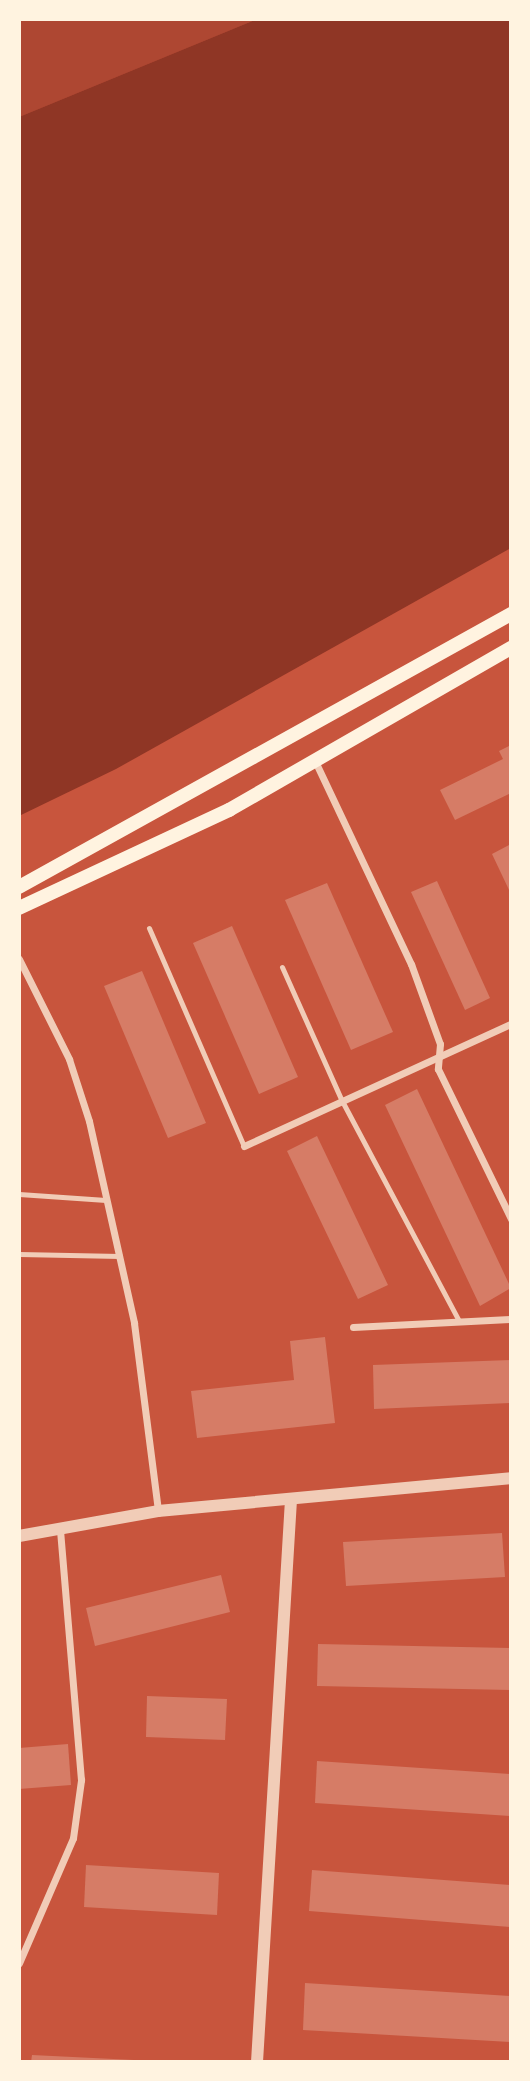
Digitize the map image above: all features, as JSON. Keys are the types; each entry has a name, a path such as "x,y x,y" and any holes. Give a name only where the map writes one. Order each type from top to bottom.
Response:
{"main road":[{"path":"19,887 511,614"},
{"path":"19,908 229,810 511,648"}],"street":[{"path":"315,761 411,964 440,1052 438,1069 511,1219"},
{"path":"19,959 69,1059 106,1200 120,1256 158,1511"},
{"path":"244,1146 440,1052 511,1024"},
{"path":"353,1326 511,1318"},
{"path":"19,1536 158,1511 511,1479"},
{"path":"257,2062 290,1500"},
{"path":"19,1964 73,1838 81,1780 60,1529"}],"lane":[{"path":"149,928 244,1146"},
{"path":"282,967 341,1099 459,1321"},
{"path":"19,1194 106,1200"},
{"path":"19,1254 120,1256"}],"shaded area":[{"path":"19,19 257,19 19,117"},
{"path":"257,19 511,19 511,548 116,769 19,816 19,117"}],"building":[{"path":"511,745 511,793 455,820 440,790 503,759 499,751"},
{"path":"511,844 511,894 492,854"},
{"path":"437,881 490,998 465,1010 411,892"},
{"path":"327,883 393,1032 351,1050 285,900"},
{"path":"232,926 298,1077 259,1094 193,943"},
{"path":"142,971 206,1123 168,1138 104,986"},
{"path":"417,1089 511,1288 480,1306 385,1105"},
{"path":"317,1136 388,1285 358,1299 287,1151"},
{"path":"325,1337 335,1423 197,1438 191,1391 294,1380 290,1341"},
{"path":"511,1360 511,1403 374,1409 373,1365"},
{"path":"502,1533 505,1577 346,1586 343,1542"},
{"path":"221,1575 230,1612 95,1646 86,1608"},
{"path":"318,1644 511,1648 511,1690 317,1686"},
{"path":"147,1696 227,1699 225,1740 146,1737"},
{"path":"68,1744 71,1785 19,1789 19,1748"},
{"path":"317,1761 511,1774 511,1816 315,1803"},
{"path":"86,1865 219,1873 217,1915 84,1907"},
{"path":"312,1870 511,1885 511,1927 309,1911"},
{"path":"305,1983 511,1996 511,2042 303,2030"},
{"path":"32,2055 134,2060 134,2062 31,2062"}]}
